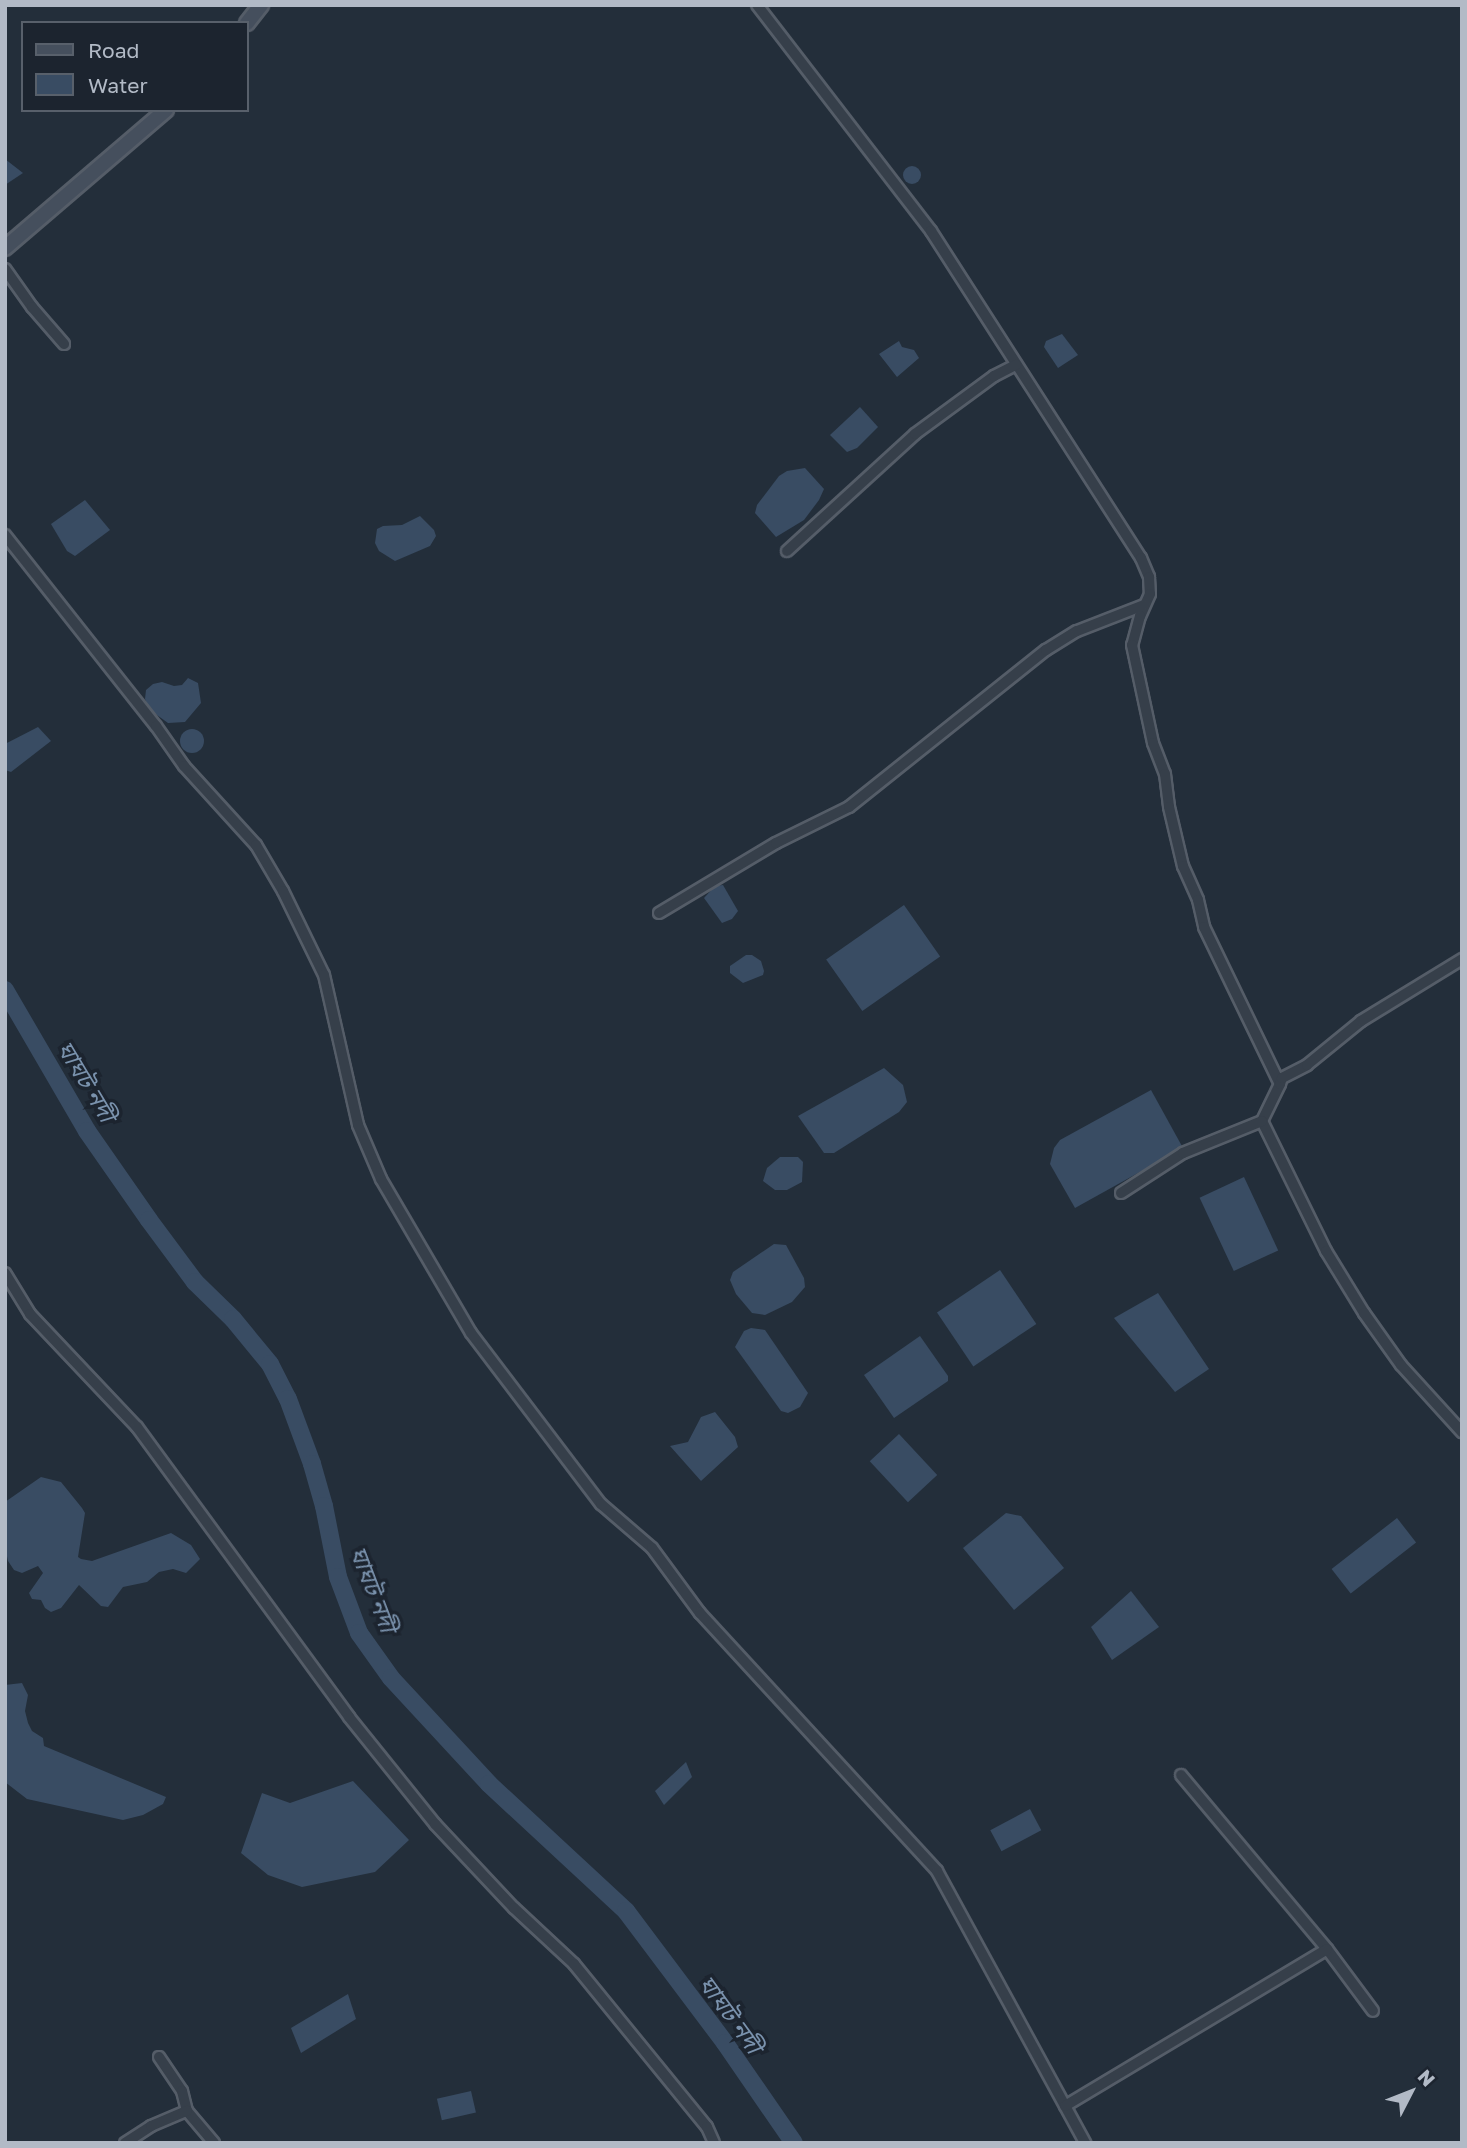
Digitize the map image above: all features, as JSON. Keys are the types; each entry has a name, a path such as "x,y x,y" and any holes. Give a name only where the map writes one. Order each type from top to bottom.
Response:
{"main road":[{"path":"248,22 261,5"},
{"path":"5,248 164,112"}],"street":[{"path":"757,5 931,231 1141,558 1149,577 1150,594 1132,645 1153,743 1165,774 1169,807 1183,866 1198,900 1204,927 1280,1084"},
{"path":"5,269 32,307 64,344"},
{"path":"787,551 915,434 994,376 1016,365"},
{"path":"5,535 184,766 256,845 283,891 324,975 358,1125 381,1179 471,1333 601,1504 652,1548 700,1613 937,1871 1085,2143"},
{"path":"659,913 776,843 849,807 1046,650 1077,631 1144,605"},
{"path":"1121,1193 1183,1153 1262,1121 1282,1078 1307,1065 1361,1021 1462,959"},
{"path":"1262,1121 1326,1251 1364,1313 1401,1365 1462,1432"},
{"path":"5,1273 30,1314 137,1427 349,1717 435,1824 514,1908 574,1964 707,2127 714,2143"},
{"path":"1181,1775 1327,1949 1373,2011"},
{"path":"1065,2106 1327,1949"},
{"path":"159,2057 182,2091 187,2111 214,2143"},
{"path":"125,2143 151,2126 187,2111"}],"water":[{"path":"5,159 23,173 5,185"},
{"path":"912,166 918,169 921,175 918,181 912,184 906,181 903,175 906,169"},
{"path":"1062,334 1078,355 1058,368 1044,347 1046,341"},
{"path":"899,341 902,347 914,350 919,358 897,377 879,354"},
{"path":"860,407 878,427 857,448 847,452 830,435"},
{"path":"805,468 824,489 804,520 776,537 755,513 757,505 779,476 787,471"},
{"path":"85,500 110,530 75,556 67,551 51,524"},
{"path":"420,516 434,530 436,536 430,546 395,561 379,551 375,543 377,529 402,525"},
{"path":"188,678 198,683 201,703 185,722 168,723 150,710 145,699 146,690 153,684 162,682 174,686 182,685"},
{"path":"38,727 51,741 11,772 5,770 5,744"},
{"path":"192,729 203,736 204,741 197,752 192,753 181,746 180,741 187,730"},
{"path":"723,885 738,911 732,919 722,923 704,898 715,886"},
{"path":"904,905 940,957 862,1011 826,959"},
{"path":"746,955 752,955 761,961 764,971 763,975 743,983 730,973 730,966"},
{"path":"884,1068 903,1085 907,1102 899,1112 834,1153 824,1153 798,1116"},
{"path":"1151,1090 1183,1148 1075,1208 1050,1164 1054,1148 1060,1140"},
{"path":"780,1157 798,1157 803,1162 802,1182 787,1190 775,1190 763,1181 767,1168"},
{"path":"1244,1177 1278,1250 1234,1271 1200,1198"},
{"path":"774,1244 786,1245 804,1278 805,1287 792,1302 765,1315 752,1313 736,1294 730,1280 733,1272"},
{"path":"1000,1270 1036,1324 973,1366 937,1312"},
{"path":"1158,1293 1209,1369 1175,1392 1114,1318"},
{"path":"751,1328 765,1330 808,1393 800,1407 788,1413 781,1411 735,1347 744,1331"},
{"path":"920,1336 948,1376 948,1381 894,1418 864,1375"},
{"path":"715,1412 735,1437 738,1447 701,1481 670,1446 688,1442 701,1417"},
{"path":"899,1434 937,1475 908,1502 870,1461"},
{"path":"41,1477 61,1482 85,1513 78,1557 81,1559 92,1561 171,1533 191,1545 200,1559 186,1573 173,1569 159,1572 147,1582 123,1587 108,1607 101,1606 79,1585 61,1608 51,1612 41,1600 32,1599 29,1593 43,1573 38,1566 22,1573 14,1570 8,1561 5,1547 5,1502"},
{"path":"1006,1513 1021,1516 1064,1568 1014,1610 963,1548"},
{"path":"1397,1518 1416,1542 1351,1594 1332,1569"},
{"path":"1131,1591 1159,1627 1112,1660 1091,1627"},
{"path":"22,1683 28,1695 25,1711 28,1723 32,1731 43,1738 44,1746 166,1797 163,1804 143,1815 123,1820 27,1799 5,1782 5,1685"},
{"path":"686,1762 692,1777 664,1805 655,1791"},
{"path":"353,1781 409,1840 375,1872 302,1887 268,1875 241,1853 262,1793 290,1803"},
{"path":"1030,1809 1041,1830 1002,1851 990,1830"},
{"path":"348,1994 356,2019 301,2053 291,2028"},
{"path":"471,2091 476,2112 442,2120 437,2099"}],"waterway":[{"name":"ঘাঘট নদী","path":"5,990 87,1131 149,1220 195,1282 233,1319 270,1364 288,1399 312,1464 324,1506 338,1577 359,1633 391,1678 489,1784 626,1911 725,2043 794,2143"}]}
